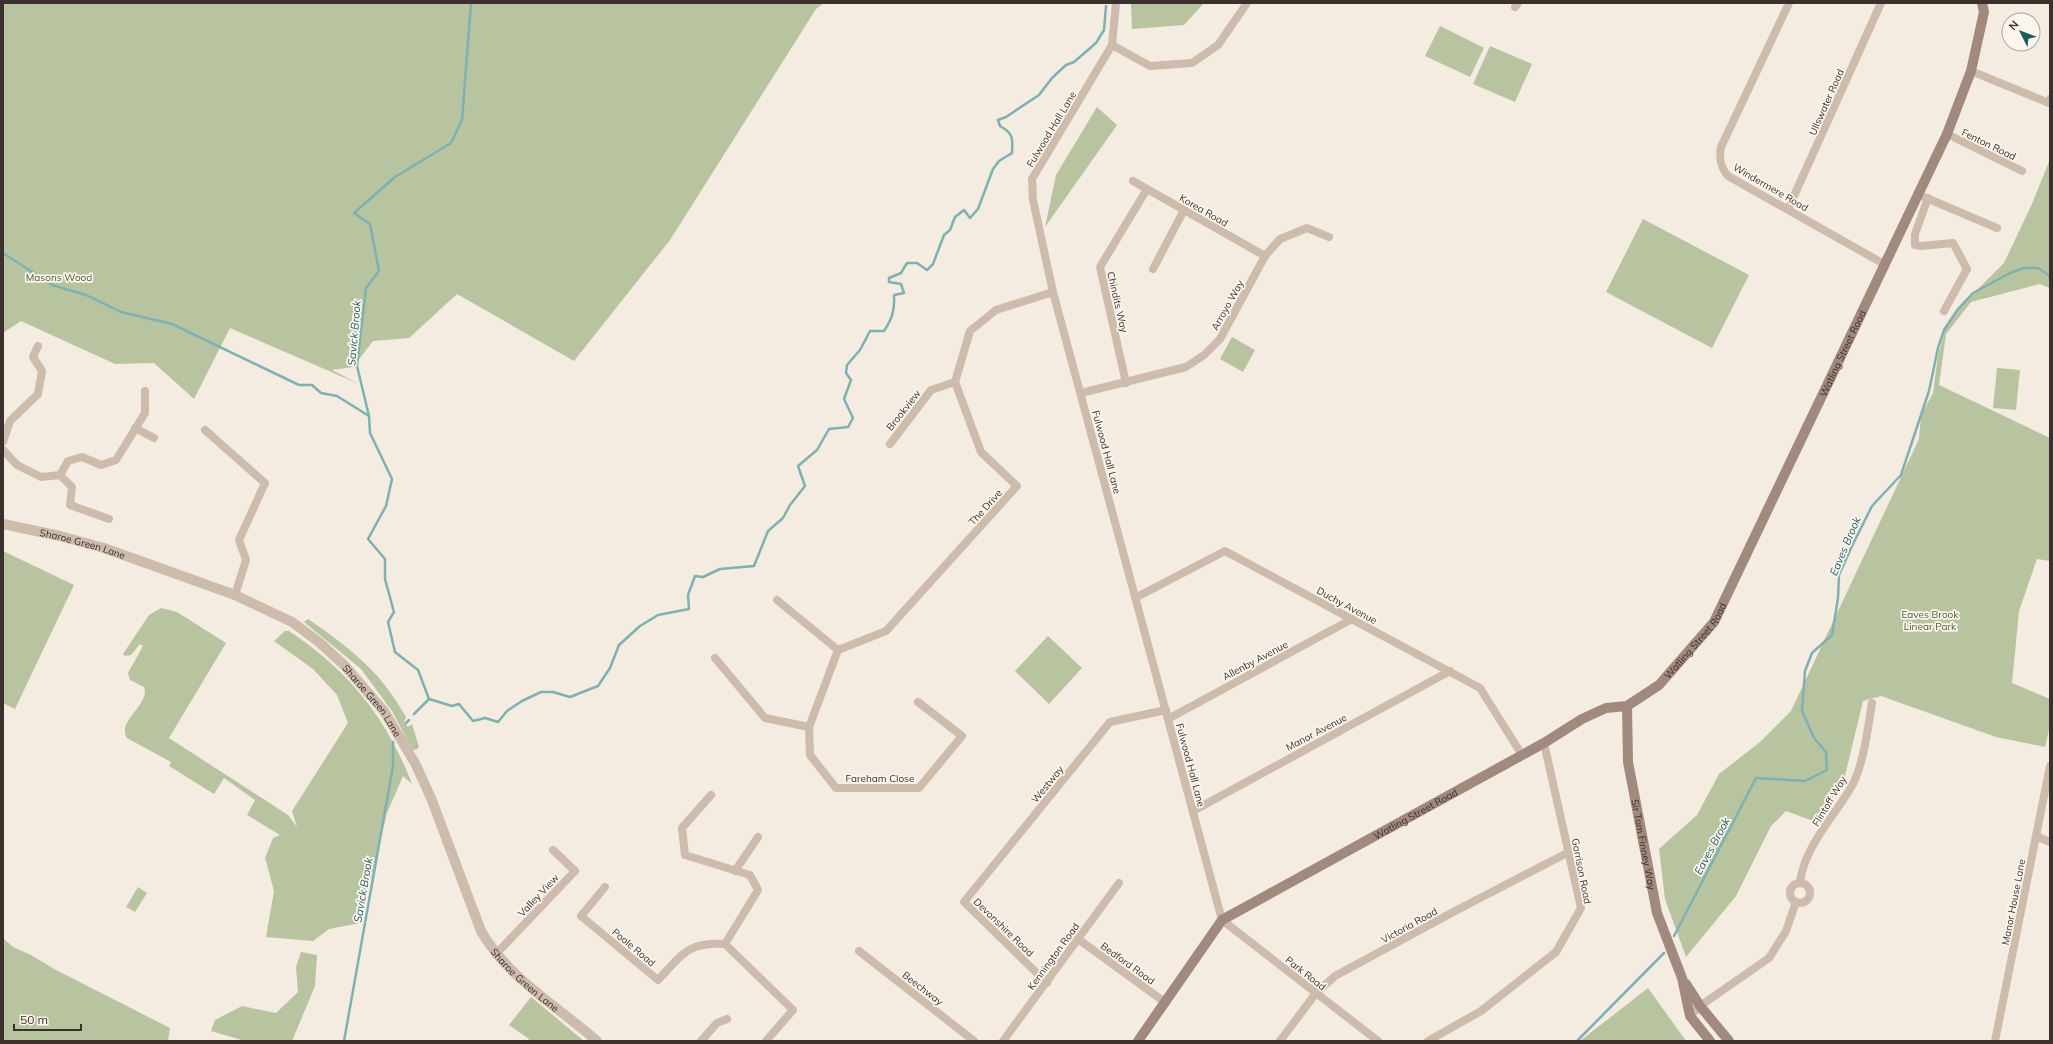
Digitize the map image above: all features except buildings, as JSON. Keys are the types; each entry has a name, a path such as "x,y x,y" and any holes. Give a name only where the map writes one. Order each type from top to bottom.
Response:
{"main road":[{"name":"Watling Street Road","path":"1138,1041 1166,1003 1222,920 1544,743 1582,719 1606,708 1627,706 1659,685 1714,622 1884,264 1923,196 1971,71 1984,12 1982,3"},
{"name":"Sir Tom Finney Way","path":"1627,706 1628,762 1636,794 1657,913 1682,978 1690,1016 1710,1041"},
{"name":"Sir Tom Finney Way","path":"1682,978 1700,1006 1729,1041"}],"street":[{"name":"Fulwood Hall Lane","path":"1116,3 1112,45 1032,179 1033,200 1053,292 1222,920"},
{"path":"1112,45 1150,66 1192,63 1218,45 1247,3"},
{"name":"Windermere Road","path":"1789,3 1721,147 1719,154 1722,166 1728,176 1884,264"},
{"name":"Ullswater Road","path":"1788,209 1881,3"},
{"path":"1971,71 2050,101"},
{"name":"Fenton Road","path":"1947,134 2022,171"},
{"name":"Korea Road","path":"1133,181 1265,256"},
{"name":"Chindits Way","path":"1126,383 1100,267 1147,189"},
{"path":"1944,311 1967,269 1953,243 1921,246 1916,245 1915,234 1923,196 1997,228"},
{"path":"1153,269 1184,210"},
{"name":"Arroyo Way","path":"1081,393 1186,367 1204,355 1220,339 1265,256 1280,239 1307,228 1329,237"},
{"path":"955,382 970,331 996,310 1053,292"},
{"path":"3,442 10,421 38,394 42,371 33,357 38,346"},
{"name":"Brookview","path":"890,444 931,390 955,382"},
{"name":"The Drive","path":"838,650 886,631 1017,486 981,452 955,382"},
{"path":"60,475 68,460 82,457 101,465 116,460 145,413 145,391"},
{"path":"136,428 154,438"},
{"path":"205,430 265,483 239,540 246,560 234,596"},
{"path":"3,450 17,465 41,477 60,475"},
{"path":"60,475 72,487 70,505 109,519"},
{"name":"Sharoe Green Lane","path":"3,524 60,536 104,548 234,596 292,622 319,642 345,666 384,711 392,724 431,798 481,931 496,954 513,972 597,1041"},
{"name":"Duchy Avenue","path":"1135,598 1225,551 1480,688 1522,755"},
{"path":"715,658 765,718 809,727 838,650 777,600"},
{"name":"Allenby Avenue","path":"1168,719 1352,619"},
{"name":"Manor Avenue","path":"1192,811 1450,671"},
{"name":"Fareham Close","path":"809,727 810,755 836,788 919,788 962,736 918,702"},
{"name":"Flintoff Way","path":"1800,883 1801,870 1810,851 1853,782 1866,742 1872,703"},
{"name":"Westway","path":"964,902 1110,722 1166,710"},
{"name":"Garrison Road","path":"1428,1041 1481,1011 1556,952 1581,908 1544,743"},
{"name":"Manor House Lane","path":"1995,1041 2050,766"},
{"path":"711,795 682,828 685,855 750,876 758,890 724,944 794,1010 766,1041"},
{"path":"2036,836 2050,842"},
{"path":"734,871 758,837"},
{"name":"Valley View","path":"496,954 575,870 553,850"},
{"name":"Victoria Road","path":"1280,1041 1316,993 1335,976 1569,852"},
{"name":"Kennington Road","path":"1003,1041 1119,883"},
{"name":"Flintoff Way","path":"1800,883 1807,887 1809,894 1805,901 1796,902 1792,899 1790,893 1792,886 1800,883"},
{"name":"Poole Road","path":"605,887 581,916 658,980 687,950 706,943 724,944"},
{"name":"Devonshire Road","path":"964,902 1047,983"},
{"name":"Flintoff Way","path":"1690,1016 1700,1006 1770,958 1786,931 1796,902"},
{"name":"Park Road","path":"1222,920 1378,1041"},
{"name":"Bedford Road","path":"1078,939 1166,1003"},
{"name":"Beechway","path":"859,952 974,1041"},
{"path":"701,1041 717,1023 727,1019"}],"green space":[{"name":"Masons Wood","path":"3,3 824,3 816,9 670,240 574,361 457,294 409,338 373,341 353,367 332,370 359,384 230,328 194,399 154,363 115,364 21,321 3,333"},
{"path":"1131,3 1204,3 1184,25 1132,29"},
{"path":"1440,26 1484,48 1470,77 1425,56"},
{"path":"1490,46 1532,64 1515,102 1473,84"},
{"path":"1097,107 1117,125 1045,227 1056,175"},
{"name":"Eaves Brook Linear Park","path":"2050,159 2050,288 2040,284 1971,302 1946,334 1939,385 2050,438 2050,561 2037,559 2019,611 2012,683 2050,699 2050,726 2045,747 1996,737 1881,696 1863,701 1844,780 1816,822 1786,811 1771,826 1736,896 1686,957 1665,899 1659,849 1697,815 1719,774 1760,742 1791,711 1919,439 1921,415 1933,393 1938,355 1946,327 1958,309 2004,263 2032,204"},
{"path":"1643,219 1749,275 1712,348 1606,292"},
{"path":"1232,337 1255,350 1243,372 1220,359"},
{"path":"1997,368 2020,370 2016,410 1993,408"},
{"path":"3,551 74,585 15,709 3,703"},
{"path":"161,608 177,612 226,643 169,738 288,815 297,827 292,811 348,723 337,695 313,669 274,641 285,631 289,631 310,646 330,662 347,679 378,717 391,738 412,784 403,776 387,813 360,923 329,929 313,941 266,937 274,891 265,858 273,838 280,835 247,815 255,800 224,778 214,794 169,766 171,762 127,738 125,732 126,725 143,700 145,693 144,687 130,680 128,673 143,646 140,644 131,655 125,656 123,654 149,615"},
{"path":"308,619 350,650 379,678 406,717 404,722 408,727 412,724 419,747 416,750 412,749 392,711 361,669 304,622"},
{"path":"1048,636 1082,668 1049,704 1015,671"},
{"path":"138,887 147,893 135,912 126,907"},
{"path":"3,938 13,947 170,1028 168,1041 3,1041"},
{"path":"301,952 317,955 315,986 292,1041 245,1041 211,1031 215,1020 242,1006 276,1013 298,992 296,967"},
{"path":"1648,988 1686,1041 1580,1041"},
{"path":"531,997 584,1041 528,1041 529,1039 509,1025"}],"waterway":[{"name":"Savick Brook","path":"414,714 429,699 418,670 395,652 388,622 394,612 385,579 385,559 368,539 386,506 392,479 370,433 369,416 357,366 366,288 379,271 370,224 354,213 395,177 451,143 462,120 471,3"},
{"path":"429,699 452,706 459,704 473,721 485,718 498,722 507,711 522,701 541,692 553,692 570,697 598,686 610,668 619,645 640,626 658,615 689,609 688,595 695,576 703,577 720,569 754,566 768,531 783,518 790,505 805,486 798,466 817,450 829,429 848,427 853,418 844,399 851,380 846,373 847,365 860,350 870,331 884,331 892,314 894,295 904,293 901,284 889,282 889,278 901,273 907,263 917,263 927,270 933,264 944,235 950,230 955,217 964,210 970,218 978,209 993,169 999,161 1012,153 1011,136 1008,131 1000,126 998,120 1006,117 1039,95 1052,78 1066,65 1074,62 1096,43 1104,30 1106,6"},
{"path":"3,253 52,285 86,295 121,312 172,324 299,385 312,385 321,393 337,396 369,416"},
{"name":"Eaves Brook","path":"1674,936 1756,778 1805,781 1827,770 1826,752 1814,738 1802,711 1805,671 1812,653 1832,635 1838,598 1839,575 1852,546 1872,506 1901,475 1929,391 1938,348 1944,330 1958,309 1973,293 2010,273 2024,268 2038,268 2050,276"},
{"name":"Savick Brook","path":"406,723 409,720"},
{"name":"Savick Brook","path":"344,1041 393,766 393,742"},
{"name":"Eaves Brook","path":"1577,1041 1664,953"}]}
